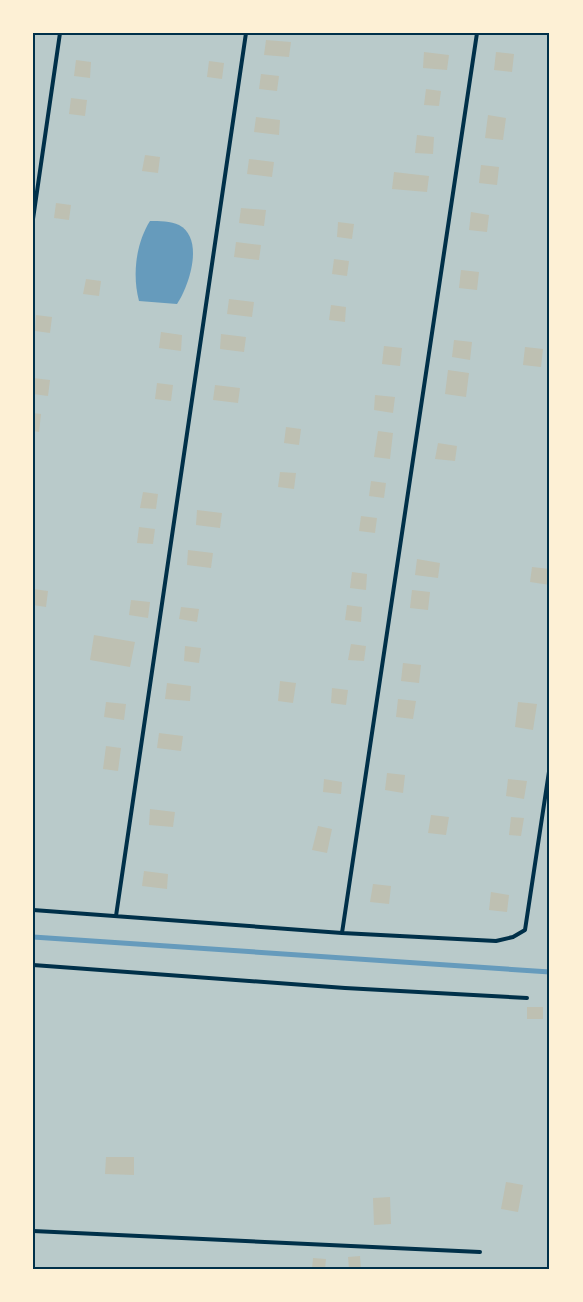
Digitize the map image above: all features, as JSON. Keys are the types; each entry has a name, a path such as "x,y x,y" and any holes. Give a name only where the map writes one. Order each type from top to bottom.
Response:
{"lane":[{"path":"33,219 60,33"},
{"path":"116,916 246,33"},
{"path":"342,933 477,33"},
{"path":"33,910 342,933 496,941 525,930 550,765"},
{"path":"33,965 345,988 527,998"},
{"path":"33,1231 480,1252"}],"shaded area":[{"path":"33,33 550,33 550,1269 33,1269"}],"water":[{"path":"150,221 179,225 187,232 191,241 193,251 190,275 177,304 139,301 136,281 137,259 141,239"}],"building":[{"path":"266,40 291,42 289,57 264,55"},
{"path":"424,52 449,55 447,70 423,68"},
{"path":"496,52 514,54 512,72 494,70"},
{"path":"76,60 91,62 90,78 74,76"},
{"path":"209,61 224,63 222,79 207,77"},
{"path":"261,74 279,76 277,91 259,89"},
{"path":"426,89 441,91 439,106 424,105"},
{"path":"71,98 87,100 85,116 69,114"},
{"path":"488,115 506,118 503,140 485,138"},
{"path":"256,117 280,120 279,135 254,132"},
{"path":"417,135 434,137 433,154 415,153"},
{"path":"145,155 160,157 158,173 142,171"},
{"path":"249,159 274,162 272,177 247,174"},
{"path":"481,165 499,167 497,185 479,183"},
{"path":"394,172 429,176 427,192 392,189"},
{"path":"56,203 71,205 69,220 54,218"},
{"path":"241,208 266,210 264,226 239,223"},
{"path":"471,212 489,215 487,232 469,230"},
{"path":"338,222 354,224 352,239 337,237"},
{"path":"236,242 261,245 259,260 234,257"},
{"path":"334,259 349,261 347,276 332,274"},
{"path":"461,270 479,272 477,290 459,288"},
{"path":"86,279 101,281 99,296 83,294"},
{"path":"229,299 254,302 252,317 227,314"},
{"path":"331,305 346,307 345,322 329,320"},
{"path":"36,315 52,317 50,333 35,331"},
{"path":"161,332 182,335 181,351 159,348"},
{"path":"221,334 246,337 244,352 220,349"},
{"path":"454,340 472,342 470,360 452,357"},
{"path":"384,346 402,348 400,366 382,364"},
{"path":"525,347 543,349 541,367 523,365"},
{"path":"448,370 469,373 466,397 445,394"},
{"path":"33,378 50,380 48,396 33,394"},
{"path":"157,383 173,385 171,401 155,399"},
{"path":"215,385 240,388 238,403 213,400"},
{"path":"375,395 395,397 393,413 374,410"},
{"path":"33,413 41,414 39,432 33,431"},
{"path":"286,427 301,429 299,445 284,443"},
{"path":"378,431 393,433 390,459 374,457"},
{"path":"438,443 457,446 455,461 435,459"},
{"path":"280,472 296,473 294,489 278,487"},
{"path":"371,481 386,483 384,498 369,496"},
{"path":"143,492 158,494 156,509 140,508"},
{"path":"197,510 222,513 220,528 196,525"},
{"path":"361,516 377,518 375,533 359,531"},
{"path":"139,527 155,529 153,544 137,543"},
{"path":"188,550 213,553 211,568 187,565"},
{"path":"417,559 440,563 438,578 415,575"},
{"path":"532,567 550,569 550,585 530,582"},
{"path":"352,572 367,574 366,590 350,588"},
{"path":"33,589 48,591 46,607 33,605"},
{"path":"412,590 430,592 428,610 410,608"},
{"path":"131,600 150,602 148,618 129,615"},
{"path":"347,605 362,607 361,622 345,620"},
{"path":"181,607 199,609 197,622 179,619"},
{"path":"94,635 135,642 130,667 90,660"},
{"path":"351,644 366,646 364,661 348,660"},
{"path":"185,646 201,648 199,663 184,661"},
{"path":"403,663 421,665 419,683 401,681"},
{"path":"280,681 296,683 293,703 278,701"},
{"path":"167,683 191,686 190,701 165,699"},
{"path":"332,688 348,690 346,705 331,703"},
{"path":"398,699 416,701 413,719 396,717"},
{"path":"106,702 126,704 124,720 104,717"},
{"path":"518,702 537,704 533,730 515,727"},
{"path":"159,733 183,736 181,751 157,748"},
{"path":"106,746 121,748 118,771 103,769"},
{"path":"387,773 405,775 403,793 385,790"},
{"path":"324,779 342,782 341,794 323,792"},
{"path":"508,779 527,781 524,799 506,796"},
{"path":"150,809 175,812 173,827 149,825"},
{"path":"431,815 449,817 446,835 428,833"},
{"path":"511,817 524,818 521,836 509,835"},
{"path":"318,826 332,829 327,853 312,850"},
{"path":"144,871 168,874 167,889 142,886"},
{"path":"373,884 391,886 389,904 370,902"},
{"path":"491,892 509,895 507,912 489,910"},
{"path":"527,1007 543,1007 543,1019 527,1019"},
{"path":"106,1157 134,1157 134,1175 105,1174"},
{"path":"506,1182 523,1185 518,1212 501,1209"},
{"path":"390,1197 391,1224 374,1225 373,1198"},
{"path":"360,1256 361,1269 349,1269 348,1257"},
{"path":"313,1258 326,1259 325,1269 312,1269"}],"waterway":[{"path":"33,937 550,972"}]}
